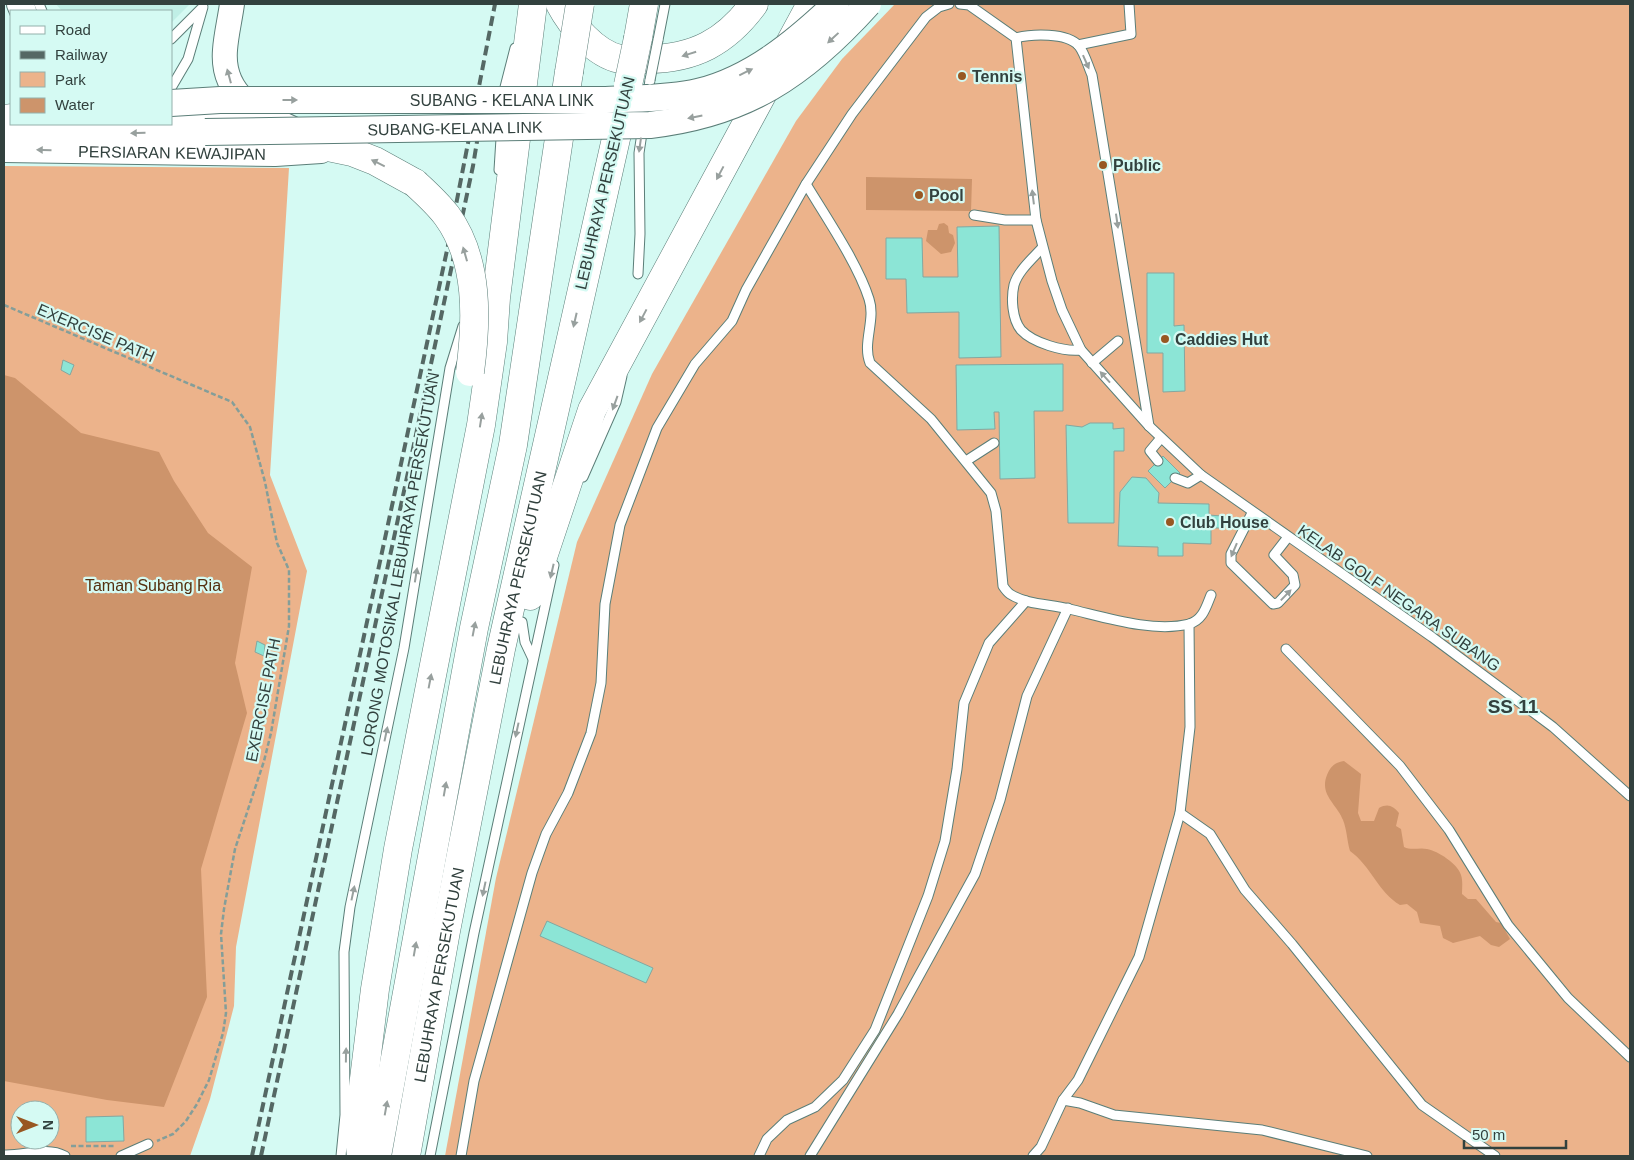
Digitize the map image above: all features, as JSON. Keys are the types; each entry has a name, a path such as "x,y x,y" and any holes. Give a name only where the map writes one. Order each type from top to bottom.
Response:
{"highway":[{"path":"352,1147 358,1128 375,988 398,849 481,426 493,342 502,252 533,4"},
{"path":"560,4 568,19 601,50 620,59 671,59 704,49 726,34 754,4"},
{"name":"LEBUHRAYA PERSEKUTUAN","path":"377,1156 473,638 513,445 580,4"},
{"name":"LEBUHRAYA PERSEKUTUAN","path":"406,1156 446,931 501,649 648,39 644,4"},
{"path":"501,649 522,622 536,573 592,410 811,5"},
{"path":"172,116 213,117 246,124 284,138 338,150 375,161 415,183 446,215 458,235 466,257 475,311 470,372 452,497 458,536"}],"main road":[{"path":"232,4 224,52 229,81 242,101 278,122 338,150"},
{"name":"SUBANG - KELANA LINK","path":"172,103 220,100 606,100 669,96 699,91 764,63 798,38 836,4"},
{"name":"SUBANG-KELANA LINK","path":"4,132 96,134 666,123 707,115 740,104 769,90 797,72 868,4"},
{"path":"172,99 220,100"},
{"name":"PERSIARAN KEWAJIPAN","path":"4,150 275,154 338,150"}],"lane":[{"path":"648,39 665,4"},
{"path":"461,1156 474,1081 532,873 546,834 568,793 591,734 601,683 605,604 623,517 657,428 695,364 732,321 746,290 806,184 852,114 926,17 939,7 949,4"},
{"path":"966,4 1016,38 1031,34 1048,34 1078,46 1131,34 1130,4"},
{"path":"172,38 205,6"},
{"path":"172,86 188,59 205,6"},
{"name":"KELAB GOLF NEGARA SUBANG","path":"1016,38 1036,220 1042,248 1062,310 1081,350 1149,426 1201,475 1252,513 1432,637 1545,721 1630,796"},
{"path":"499,176 504,91 516,39"},
{"path":"1078,46 1092,75 1149,426"},
{"path":"638,274 640,234 639,82"},
{"path":"806,184 859,275 870,300 872,320 866,354 870,363 930,419 991,493 996,511 1003,586 1008,594 1026,601 1068,608 1107,618 1157,626 1189,624 1201,617 1211,595"},
{"name":"LORONG MOTOSIKAL LEBUHRAYA PERSEKUTUAN","path":"352,1147 346,1046 344,952 350,907 404,648 450,368 464,324 487,284 496,214"},
{"path":"974,216 1005,220 1036,220"},
{"path":"1042,248 1025,266 1014,285 1013,314 1021,330 1044,344 1070,351 1081,350"},
{"path":"1092,363 1118,341"},
{"path":"580,485 616,402 625,356"},
{"path":"1128,402 1143,395"},
{"path":"1158,461 1150,451 1161,438"},
{"path":"966,461 994,443"},
{"path":"1175,478 1188,484 1201,475"},
{"path":"1252,513 1232,554 1231,563 1273,604 1278,603 1296,585 1293,575 1274,555 1288,537"},
{"path":"430,1156 474,933 555,559"},
{"path":"760,1156 767,1139 787,1120 814,1107 844,1080 875,1030 928,896 945,840 957,769 964,703 989,643 1026,601"},
{"path":"810,1156 898,1014 975,874 1000,800 1027,696 1068,608"},
{"path":"522,622 525,642 533,659"},
{"path":"1033,1156 1041,1147 1064,1100 1078,1080 1140,957 1180,813 1190,727 1189,624"},
{"path":"1286,649 1400,766 1450,830 1508,925 1568,998 1630,1057"},
{"path":"1180,813 1210,834 1246,890 1422,1105 1495,1156"},
{"path":"356,1061 363,1022 375,988"},
{"name":"LORONG MOTOSIKAL LEBUHRAYA PERSEKUTUAN","path":"341,1156 352,1147 354,1070"},
{"path":"1064,1100 1080,1103 1114,1115 1262,1130 1367,1156"},
{"path":"121,1156 148,1144"},
{"path":"4,1156 43,1151 57,1152 65,1156"}],"path":[{"name":"EXERCISE PATH","path":"4,305 232,402 250,427 265,482 277,542 289,570 289,626 277,703 264,761 235,849 224,909 221,934 226,1013 223,1033 209,1080 186,1121 173,1134 148,1144 69,1145"},
{"path":"77,1151 79,1146"}],"shaded area":[{"path":"56,4 190,4 172,22 172,10 61,10"}],"green space":[{"path":"895,4 1630,4 1630,1156 445,1156 496,878 577,542 652,374 796,121 842,59"},
{"name":"Taman Subang Ria","path":"4,166 289,168 270,475 307,571 236,947 234,1006 210,1099 190,1156 4,1156"}],"water":[{"name":"Pool","path":"866,177 972,179 971,211 866,210"},
{"path":"944,223 948,226 949,233 953,235 955,243 951,252 941,254 926,241 928,230 937,230 939,224"},
{"path":"4,375 15,378 81,433 159,452 174,481 208,533 252,567 235,663 247,713 201,869 207,997 164,1107 107,1100 4,1081"},
{"path":"1344,761 1361,774 1358,813 1361,821 1374,821 1379,808 1382,806 1390,806 1395,809 1399,813 1396,826 1401,829 1404,847 1431,850 1452,862 1461,875 1462,894 1468,899 1476,899 1496,922 1501,923 1510,939 1499,947 1491,945 1480,936 1453,943 1443,938 1440,926 1420,923 1417,912 1407,904 1400,905 1392,900 1364,864 1350,851 1343,820 1327,794 1325,782 1328,772 1335,764"}],"building":[{"path":"999,226 1001,357 959,358 959,312 907,313 906,279 886,279 886,238 922,238 923,277 958,277 957,227"},
{"name":"Caddies Hut","path":"1147,273 1174,273 1174,326 1184,325 1185,391 1163,392 1163,353 1147,353"},
{"path":"63,360 74,365 70,375 61,370"},
{"path":"1063,364 1063,411 1034,411 1035,478 1000,479 999,412 994,412 995,429 957,430 956,365"},
{"path":"1090,423 1113,423 1113,429 1124,428 1124,451 1114,451 1114,523 1068,523 1066,425 1082,427"},
{"path":"1163,456 1180,473 1165,488 1148,471"},
{"name":"Club House","path":"1132,477 1146,478 1159,493 1158,503 1209,504 1209,515 1221,516 1221,528 1211,528 1211,544 1183,543 1183,556 1158,556 1158,547 1118,546 1120,492"},
{"path":"257,641 265,645 264,656 255,652"},
{"path":"547,921 653,968 646,983 540,936"},
{"path":"123,1116 124,1141 86,1142 86,1117"}],"railway":[{"path":"252,1156 449,241 495,4"},
{"path":"261,1156 473,166 486,87"}],"place":[{"name":"Tennis","path":"962,76"},
{"name":"Public","path":"1103,165"},
{"name":"Pool","path":"919,195"},
{"name":"Caddies Hut","path":"1165,339"},
{"name":"Club House","path":"1170,522"}],"district":[{"name":"SS 11","path":"1513,706"}]}
